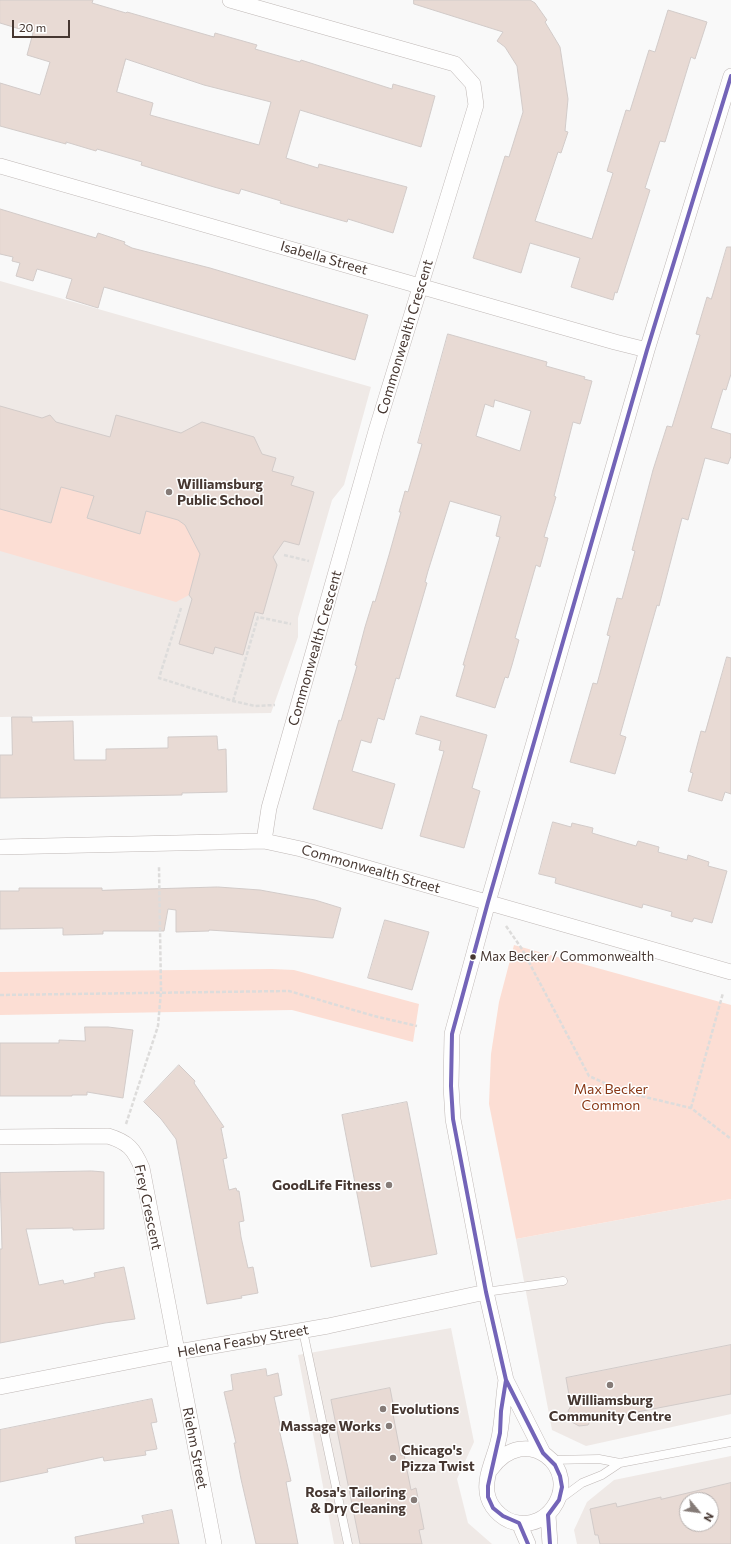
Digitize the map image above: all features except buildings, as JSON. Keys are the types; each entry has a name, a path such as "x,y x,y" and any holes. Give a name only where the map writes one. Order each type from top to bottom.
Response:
{"street":[{"name":"Commonwealth Crescent","path":"230,0 455,64 473,84 476,105 376,431 271,800 264,841"},
{"path":"546,1457 506,1380 486,1292 453,1119 450,1086 452,1034 488,902 647,350 731,76"},
{"name":"Isabella Street","path":"0,166 647,350"},
{"name":"Commonwealth Street","path":"0,847 264,841 301,849 731,971"},
{"name":"Frey Crescent","path":"0,1137 108,1136 121,1140 135,1151 142,1168 178,1352"},
{"name":"Helena Feasby Street","path":"0,1387 178,1352 303,1331 486,1292"},
{"name":"Riehm Street","path":"178,1352 214,1544"},
{"path":"491,1469 498,1459 505,1454 517,1449 531,1449 546,1457 555,1465 560,1476 562,1487 559,1500 548,1515 535,1522 519,1523 508,1520 496,1511 489,1500 487,1480 500,1432 501,1409 506,1380"},
{"path":"548,1515 550,1544"},
{"path":"519,1523 528,1544"}],"lane":[{"path":"486,1292 563,1281"},
{"path":"303,1331 348,1544"},
{"path":"546,1457 599,1459 620,1463 731,1442"},
{"path":"559,1500 582,1483 602,1475 620,1463"}],"path":[{"path":"284,555 309,561"},
{"path":"181,608 159,678 233,701 255,706 275,705"},
{"path":"233,701 258,618 291,624"},
{"path":"121,1140 158,1026 161,991 159,867"},
{"path":"488,902 522,949 589,1076 624,1092 691,1108 731,1139"},
{"path":"0,994 161,991 289,991 374,1016 417,1026"},
{"path":"691,1108 723,993"}],"shaded area":[{"name":"Williamsburg Public School","path":"0,281 371,387 344,485 332,500 298,618 298,637 271,713 0,717"},
{"path":"731,1199 731,1414 586,1446 552,1430 516,1239"},
{"path":"451,1328 474,1442 457,1479 468,1523 492,1544 334,1544 298,1355"},
{"path":"731,1456 731,1544 577,1544 574,1530 587,1502 614,1480"}],"green space":[{"path":"61,487 94,496 87,518 140,534 146,511 182,521 186,526 192,524 189,533 197,547 214,552 195,573 189,595 176,602 0,551 0,509 50,523"},
{"name":"Max Becker Common","path":"514,945 731,1005 731,1199 516,1239 489,1104 491,1054 499,1002"},
{"path":"294,970 419,1004 413,1042 292,1010 0,1015 0,972"}],"transit line":[{"path":"550,1544 548,1515 559,1500 562,1487 560,1476 555,1465 543,1453 506,1380 486,1292 453,1119 451,1086 452,1034 488,902 647,350 731,76"},
{"path":"506,1380 501,1411 500,1433 488,1486 488,1497 493,1508 503,1516 519,1523 528,1544"}],"place":[{"name":"Williamsburg Public School","path":"169,492"},
{"name":"Max Becker / Commonwealth","path":"473,957"},
{"name":"GoodLife Fitness","path":"389,1185"},
{"name":"Williamsburg Community Centre","path":"610,1385"},
{"name":"Evolutions","path":"383,1409"},
{"name":"Massage Works","path":"389,1426"},
{"name":"Chicago's Pizza Twist","path":"393,1458"},
{"name":"Rosa's Tailoring & Dry Cleaning","path":"414,1500"}]}
